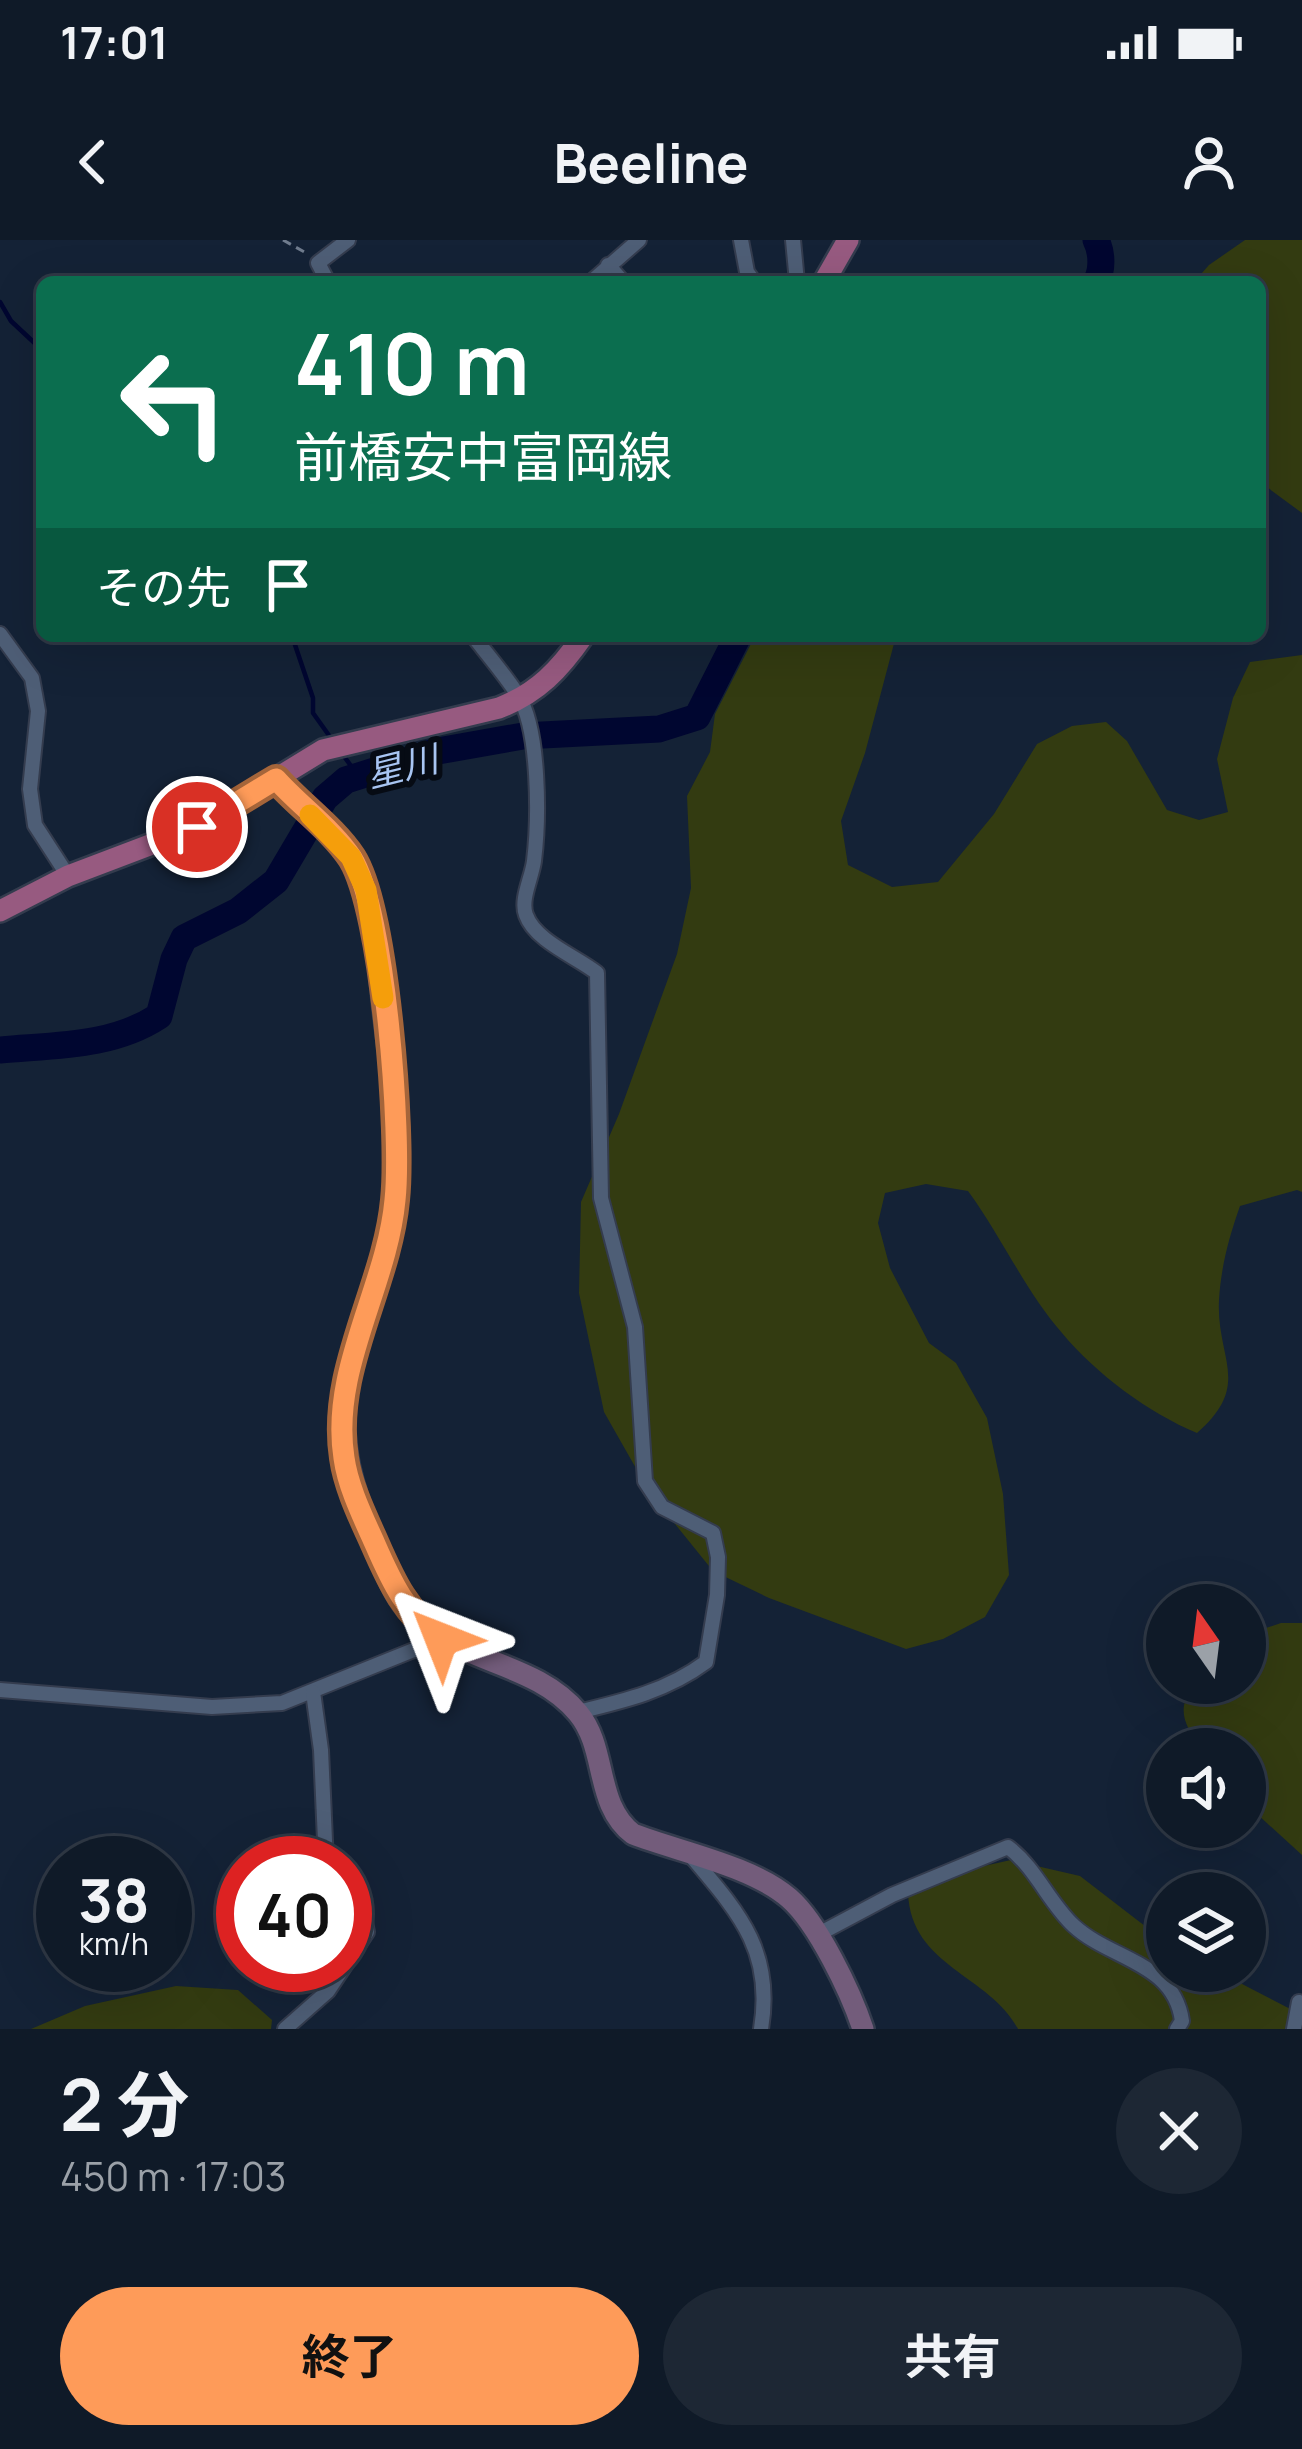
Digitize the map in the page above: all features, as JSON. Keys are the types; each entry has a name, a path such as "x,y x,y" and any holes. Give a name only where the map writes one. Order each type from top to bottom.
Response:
{"main road":[{"path":"827,276 848,240"},
{"path":"0,911 68,876 197,827 323,750 521,699 561,668 579,642"}],"street":[{"path":"325,276 318,263 348,240"},
{"path":"597,276 639,240"},
{"path":"741,240 750,276"},
{"path":"793,240 796,276"},
{"path":"608,265 618,276"},
{"path":"0,634 32,678 38,711 30,789 35,826 68,876"},
{"path":"477,642 521,699 533,751 538,804 526,916 550,941 597,973 599,982 602,1198 635,1327 645,1481 662,1507 713,1533 718,1557 706,1662 681,1681 634,1699 578,1712"},
{"path":"276,779 351,857 366,890 381,972 398,1130 395,1202 342,1415 344,1460 360,1510 399,1598 419,1623 441,1639 545,1686 578,1712 590,1733 608,1801 620,1824 633,1834 767,1883 792,1900 817,1935 863,2029"},
{"path":"0,1690 212,1708 282,1703 441,1639"},
{"path":"313,1692 325,1836"},
{"path":"817,1935 892,1894 1008,1847 1075,1927 1168,1984 1180,2006 1182,2021 1177,2029"},
{"path":"692,1856 754,1942 767,1994 761,2029"},
{"path":"285,2029 327,1992"},
{"path":"1294,2029 1299,2002"}],"path":[{"path":"284,240 318,263"}],"green space":[{"path":"1245,240 1302,240 1302,513 1266,486 1266,276 1199,276"},
{"path":"752,642 894,642 841,821 848,865 892,887 938,882 994,814 1037,744 1072,726 1106,722 1127,741 1167,810 1199,820 1228,812 1217,759 1233,698 1250,662 1302,655 1302,1192 1240,1206 1220,1288 1219,1321 1228,1370 1224,1400 1197,1433 1160,1415 1107,1377 1062,1333 968,1191 926,1184 885,1193 878,1223 890,1268 929,1343 956,1363 987,1418 1003,1494 1009,1575 985,1617 943,1639 906,1649 769,1598 713,1571 650,1493 604,1412 579,1293 581,1202 619,1114 677,954 691,888 687,796 710,752 715,714"},
{"path":"1302,1623 1302,1855 1266,1822 1266,1728 1188,1728 1184,1717 1185,1704 1266,1704 1266,1628"},
{"path":"1011,1860 1080,1876 1146,1927 1146,1992 1258,1992 1302,2015 1302,2029 1018,2029 989,1995 937,1954 912,1918 908,1893 961,1871"},
{"path":"216,1989 240,1992 272,2020 271,2029 31,2029 85,2006 149,1992"}],"waterway":[{"name":"星川","path":"1096,240 1098,276"},
{"path":"0,302 11,321 36,344"},
{"path":"294,642 313,698 313,713 333,741"},
{"name":"星川","path":"0,1050 103,1039 159,1016 184,938 238,911 276,881 325,798 346,780 438,751 523,736 659,729 697,717 735,642"},
{"path":"343,755 357,774"}],"slow traffic":[{"path":"310,815 351,857 366,890 383,998"}],"route":[{"path":"197,827 276,779 351,857 366,890 381,972 398,1130 395,1202 348,1377 342,1415 344,1460 360,1510 399,1598 419,1623 441,1639"}]}
